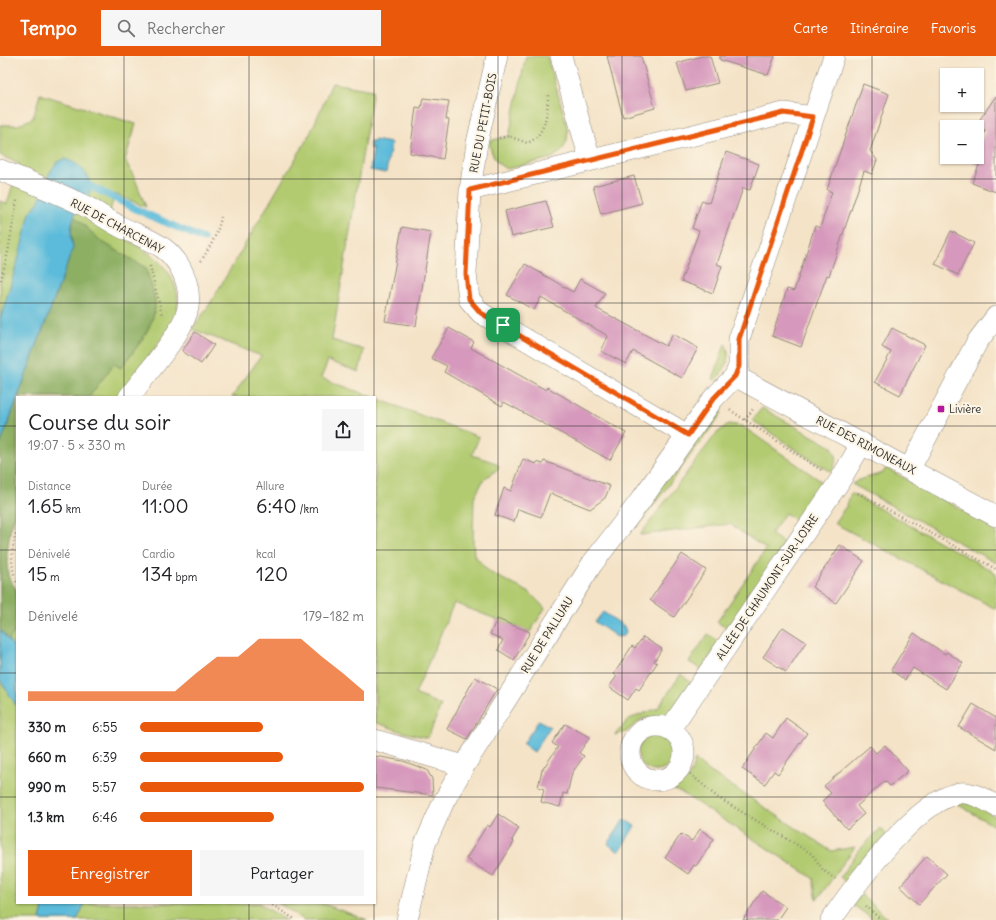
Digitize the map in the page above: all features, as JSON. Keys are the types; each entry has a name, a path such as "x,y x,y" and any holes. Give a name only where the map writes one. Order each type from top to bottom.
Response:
{"street":[{"name":"RUE DU PETIT-BOIS","path":"497,56 477,143 470,190 466,274 469,299 481,313 688,435"},
{"path":"561,56 590,160"},
{"path":"735,376 739,366 739,339 834,56"},
{"path":"470,190 784,113 813,117"},
{"name":"RUE DE CHARCENAY","path":"0,170 88,208 170,254 178,265 187,283 189,298 187,312 178,332 130,396"},
{"path":"910,468 977,342 996,317"},
{"name":"RUE DE PALLUAU","path":"407,920 425,844 444,802 464,766 592,564 713,399 735,376"},
{"name":"RUE DES RIMONEAUX","path":"735,376 910,468 996,516"},
{"name":"ALLÉE DE CHAUMONT-SUR-LOIRE","path":"670,729 834,488 862,443"},
{"path":"653,726 662,726 670,729 676,734 684,750 681,766 669,778 652,780 637,772 630,757 632,740 641,731 653,726"},
{"path":"376,740 464,766"},
{"path":"831,920 864,873 898,836 934,802 961,792 982,798 996,806"}],"path":[{"path":"477,143 508,136 523,142 531,141 542,130 548,91"},
{"path":"0,284 8,252 19,178"},
{"path":"201,262 212,244 219,227 220,217"},
{"path":"149,264 162,318"},
{"path":"745,420 756,404"},
{"path":"16,536 12,562 13,575 16,581"},
{"path":"681,766 717,798 812,854 823,870 881,920"},
{"path":"271,904 296,920"}],"green space":[{"path":"526,56 547,56 568,129 567,141 562,151 552,158 507,169 499,164 494,158 489,141 509,136"},
{"path":"332,83 373,90 332,340 364,350 359,372 328,361 321,378 370,396 233,396 261,356 192,329 208,307 310,134"},
{"path":"40,94 136,124 125,160 135,179 146,207 115,194 105,228 147,252 159,262 169,273 175,286 178,302 176,320 119,396 16,396 16,514 9,534 6,551 6,567 10,581 16,590 16,904 261,904 286,920 0,920 0,201 7,204 19,164 0,155 0,125 18,125 33,118"},
{"path":"74,216 101,241 146,268 153,289 155,302 152,320 138,346 121,368 114,364 90,396 18,396 73,248 71,229"},
{"path":"725,344 728,358 721,374 714,380 713,379"},
{"path":"376,398 479,437 472,455 496,463 499,467 484,479 474,498 474,555 489,572 530,593 545,608 530,632 454,603 415,694 441,705 428,738 402,732 376,722"},
{"path":"16,403 16,514 11,526 7,554 8,576 16,589 16,630 9,640 0,630 0,445"},
{"path":"762,408 832,447 837,458 832,472 808,458 752,420"},
{"path":"718,410 722,413 638,526 634,522"},
{"path":"728,424 742,426 825,484 799,523 785,513 771,534 785,544 728,629 717,622 766,549 730,524 640,535 716,434"},
{"path":"886,468 996,529 996,563 852,484 859,480 883,473"},
{"path":"851,493 996,573 996,609 834,523 847,505"},
{"path":"708,634 719,642 702,670 689,662"},
{"path":"681,674 691,683 668,716 642,719 626,732 615,735 629,719 658,708"},
{"path":"656,735 669,740 674,753 669,766 656,771 643,766 638,753 643,740"},
{"path":"695,760 703,767 831,851 855,847 817,900 813,878 682,793 674,790 688,777"},
{"path":"957,804 978,805 996,817 996,827"},
{"path":"881,828 887,835 866,856 846,882 840,877 859,850"},
{"path":"861,894 889,920 874,920 853,905"},
{"path":"280,904 324,904 367,920 304,920"}],"water":[{"path":"375,140 391,143 386,173 370,170 373,149 370,148 370,142 374,142"},
{"path":"64,159 81,168 88,178 90,190 88,196 75,214 71,229 73,248 18,396 16,396 16,402 0,445 0,319 30,213 39,201 47,177 57,162"},
{"path":"603,612 624,626 626,632 623,636 617,637 595,622"},
{"path":"0,630 16,649 16,705 0,680"},
{"path":"539,720 550,727 534,752 523,744"},
{"path":"624,819 635,826 619,852 608,844"},
{"path":"44,904 85,904 77,920 40,920"}],"building":[{"path":"607,56 641,56 655,108 623,117"},
{"path":"702,56 710,56 718,83 686,91 677,63"},
{"path":"720,56 775,56 768,75 720,60"},
{"path":"863,84 889,94 870,151 877,160 872,174 864,171 829,276 827,275 801,347 772,336 787,289 794,291 815,226 820,228 832,192 827,190"},
{"path":"996,96 996,192 972,183 979,165 976,164 984,164 984,120 979,120"},
{"path":"423,98 449,101 446,119 449,120 443,159 410,153 416,107 421,108"},
{"path":"726,152 759,164 750,190 743,188 717,264 722,266 713,293 681,281 699,231 692,228 702,200 709,203"},
{"path":"634,176 642,203 601,214 593,186"},
{"path":"546,201 554,227 511,237 505,211"},
{"path":"402,227 431,232 416,326 385,321"},
{"path":"951,231 974,243 958,275 935,264"},
{"path":"525,264 573,292 580,279 605,293 596,308 666,346 673,334 698,348 682,378 633,351 626,364 601,351 608,336 541,297 534,310 507,295"},
{"path":"449,328 474,342 471,348 546,390 547,387 626,433 610,460 504,402 502,406 444,372 447,366 431,358"},
{"path":"892,328 925,345 900,395 875,382 891,352 882,347"},
{"path":"195,332 214,345 201,364 182,351"},
{"path":"523,459 536,464 537,462 543,464 544,461 610,486 605,498 590,509 550,493 541,517 518,509 514,522 495,515 504,488 511,491"},
{"path":"840,545 864,561 836,603 812,587"},
{"path":"682,554 706,570 674,617 650,600"},
{"path":"497,619 530,632 514,660 498,650 503,640 490,634"},
{"path":"783,627 806,642 786,672 763,657"},
{"path":"914,633 945,654 947,652 963,663 946,689 913,668 905,680 891,670"},
{"path":"643,637 662,649 654,661 657,663 639,690 636,688 628,700 609,687 617,676 614,674 632,646 635,648"},
{"path":"475,677 497,689 467,739 447,729"},
{"path":"973,704 996,718 996,749 959,727"},
{"path":"786,718 807,733 778,774 774,771 765,784 742,769 766,733 773,738"},
{"path":"565,724 590,737 579,753 584,756 572,773 567,794 563,793 560,807 541,802 544,789 538,787 542,770 558,747 552,743"},
{"path":"885,745 908,771 890,786 885,781 857,806 864,814 847,829 822,801 831,793 824,786 870,746 876,753"},
{"path":"376,756 403,761 427,770 432,779 433,795 376,788"},
{"path":"498,814 519,828 512,840 514,842 493,876 466,859 487,825 490,827"},
{"path":"700,829 714,839 696,866 694,865 688,874 665,858 681,834 692,841"},
{"path":"927,856 947,874 919,904 900,886"},
{"path":"762,891 786,907 777,920 743,920"}],"waterway":[{"path":"80,181 142,212 203,239"}],"place":[{"name":"Livière","path":"941,409"}],"route":[{"path":"784,113 813,117 739,339 739,366 735,376 713,399 688,435 503,325 481,313 469,299 466,274 470,190 784,113"}]}
